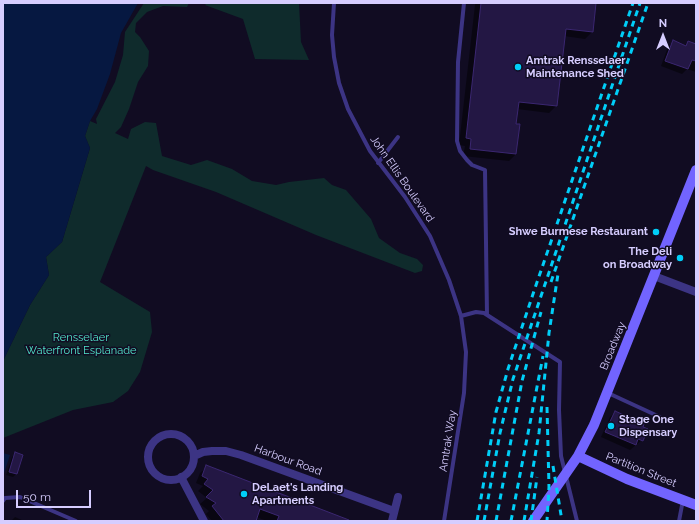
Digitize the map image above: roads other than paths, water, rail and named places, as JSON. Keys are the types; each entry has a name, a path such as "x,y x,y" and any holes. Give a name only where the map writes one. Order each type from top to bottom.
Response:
{"street":[{"name":"Broadway","path":"533,521 578,456 592,430 696,170"},
{"path":"654,276 696,292"},
{"path":"172,434 177,435 190,443 194,456 191,468 185,475 181,478 167,480 162,479 154,472 148,462 148,450 150,445 157,438 172,434"},
{"name":"Harbour Road","path":"194,456 203,452 212,451 226,451 241,455 394,511"},
{"name":"Partition Street","path":"578,456 628,479 696,505"},
{"path":"181,478 204,521"},
{"path":"392,521 398,497"}],"lane":[{"name":"John Ellis Boulevard","path":"334,3 332,35 334,57 339,83 348,109 367,147 406,198 430,236 449,280 461,316 465,342 465,364"},
{"path":"464,3 458,62 457,141 460,151 467,160 472,165 485,170 487,315"},
{"path":"378,163 398,137"},
{"path":"461,316 476,312 487,315 560,362 558,410 561,456 577,521"},
{"name":"Amtrak Way","path":"444,521 462,406 465,364"},
{"path":"608,393 660,416"},
{"path":"3,501 5,498 20,497 76,521"},
{"path":"679,521 683,500"}],"water":[{"path":"3,3 138,3 121,33 110,74 85,136 90,148 62,242 46,257 49,275 30,305 3,361"},
{"path":"3,453 10,455 4,473 3,472"}],"railway":[{"path":"477,521 496,412 508,369 633,3"},
{"path":"484,521 500,433 513,379 640,3"},
{"path":"551,282 648,3"},
{"path":"524,521 539,433 549,333 558,274"},
{"path":"496,521 522,381 541,312"},
{"path":"511,521 543,356"},
{"path":"547,407 549,487 547,521"},
{"path":"553,466 562,521"},
{"path":"531,521 537,477"}],"place":[{"name":"Amtrak Rensselaer Maintenance Shed","path":"518,67"},
{"name":"Shwe Burmese Restaurant","path":"656,232"},
{"name":"The Deli on Broadway","path":"680,258"},
{"name":"Stage One Dispensary","path":"611,426"},
{"name":"DeLaet's Landing Apartments","path":"244,494"}],"park label":[{"name":"Rensselaer Waterfront Esplanade","path":"81,344"}]}
